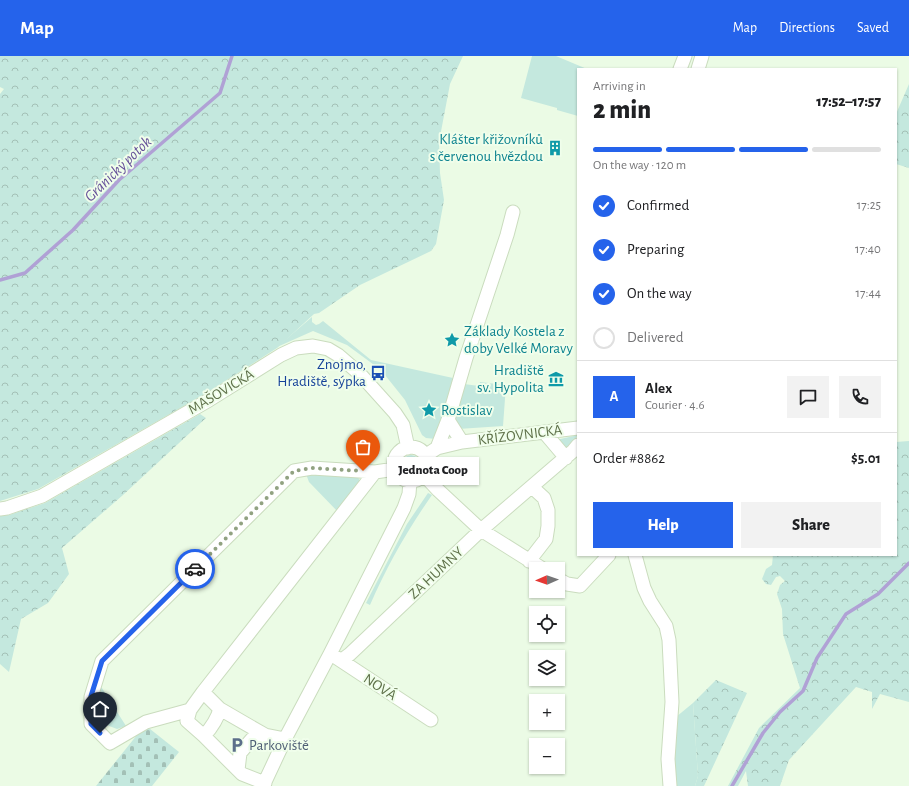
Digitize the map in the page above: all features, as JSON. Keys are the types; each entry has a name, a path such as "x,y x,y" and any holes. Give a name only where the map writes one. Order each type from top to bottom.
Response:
{"street":[{"path":"680,68 685,56"},
{"path":"698,68 702,56"},
{"path":"425,456 437,448 448,420 466,358 508,235 513,212"},
{"name":"MAŠOVICKÁ","path":"0,509 42,496 209,400 281,355 296,348 313,346 328,349 338,355 360,374 395,413 403,425 408,448"},
{"path":"448,420 462,442"},
{"name":"KŘÍŽOVNICKÁ","path":"437,448 462,442 577,428"},
{"path":"544,432 566,458"},
{"name":"ZA HUMNY","path":"336,657 350,654 481,530 573,452 577,446"},
{"path":"408,448 419,450 425,456 427,466 424,475 416,480 410,481 401,478 395,469 394,460 400,451 408,448"},
{"path":"190,710 146,722 110,743 91,724 91,696 102,661 294,471 312,468 376,472 395,469"},
{"path":"376,472 190,710 187,721 242,774 264,784 285,739 336,657 404,508 409,494 410,481"},
{"path":"424,475 481,530 529,561 546,539 548,526 548,510 544,498 532,487"},
{"path":"565,583 580,586 608,556"},
{"path":"635,556 644,588 650,602 666,626 669,640 672,702 668,759 670,786"},
{"name":"NOVÁ","path":"336,657 350,668 431,720"},
{"path":"203,692 220,709 265,735 285,739"},
{"path":"204,736 217,720 220,709"},
{"path":"238,770 240,752 252,739 265,735"}],"green space":[{"path":"0,56 463,56 450,84 439,142 440,173 444,200 436,244 431,251 360,285 319,313 314,314 277,348 205,394 38,489 0,501 0,94 4,89 0,87"},
{"path":"532,56 556,56 585,68 577,68 577,116 557,110 557,108 521,98"},
{"path":"909,84 909,168 897,164 897,112"},
{"path":"312,317 312,322 316,325 323,321 371,360 453,378 436,439 426,438 422,435 405,400 381,370 347,345 313,331 277,347"},
{"path":"480,382 506,385 503,426 458,429 454,414 464,384 479,386"},
{"path":"200,414 206,418 123,495 62,548 69,574 48,603 21,619 9,672 0,664 0,516 9,515 45,503"},
{"path":"577,435 565,451 556,440"},
{"path":"909,441 909,702 880,694 872,709 872,692 856,687 789,760 780,786 748,786 746,771 738,786 728,786 759,728 800,688 783,634 782,609 777,594 780,585 785,581 780,576 776,577 771,585 766,584 762,579 766,569 772,565 773,556 897,556 897,442"},
{"path":"411,455 417,458 420,464 417,470 411,473 405,470 402,464 405,458"},
{"path":"306,474 357,476 362,484 340,514 309,482"},
{"path":"428,493 432,495 398,548 370,605 366,603 407,524"},
{"path":"716,680 747,693 704,786 695,786 698,776 693,703"},
{"path":"100,685 126,726 117,729 104,724 97,711 96,698"},
{"path":"693,703 698,776 695,786 674,786 672,764 676,717"},
{"path":"145,725 179,752 152,786 96,786"}],"waterway":[{"name":"Gránický potok","path":"0,280 25,273 73,230 119,180 220,93 232,56"},
{"path":"732,786 763,733 780,712 803,691 817,658 846,614 878,594 909,563"}],"way so far":[{"path":"195,569 294,471 312,468 363,471"}],"place":[{"name":"Klášter křižovníků s červenou hvězdou","path":"555,148"},
{"name":"Základy Kostela z doby Velké Moravy","path":"452,340"},
{"name":"Znojmo, Hradiště, sýpka","path":"378,373"},
{"name":"Hradiště sv. Hypolita","path":"556,379"},
{"name":"Rostislav","path":"429,410"},
{"name":"Jednota Coop","path":"363,471"},
{"name":"Parkoviště","path":"237,745"}],"route":[{"path":"100,733 91,724 91,696 102,661 195,569"}]}
